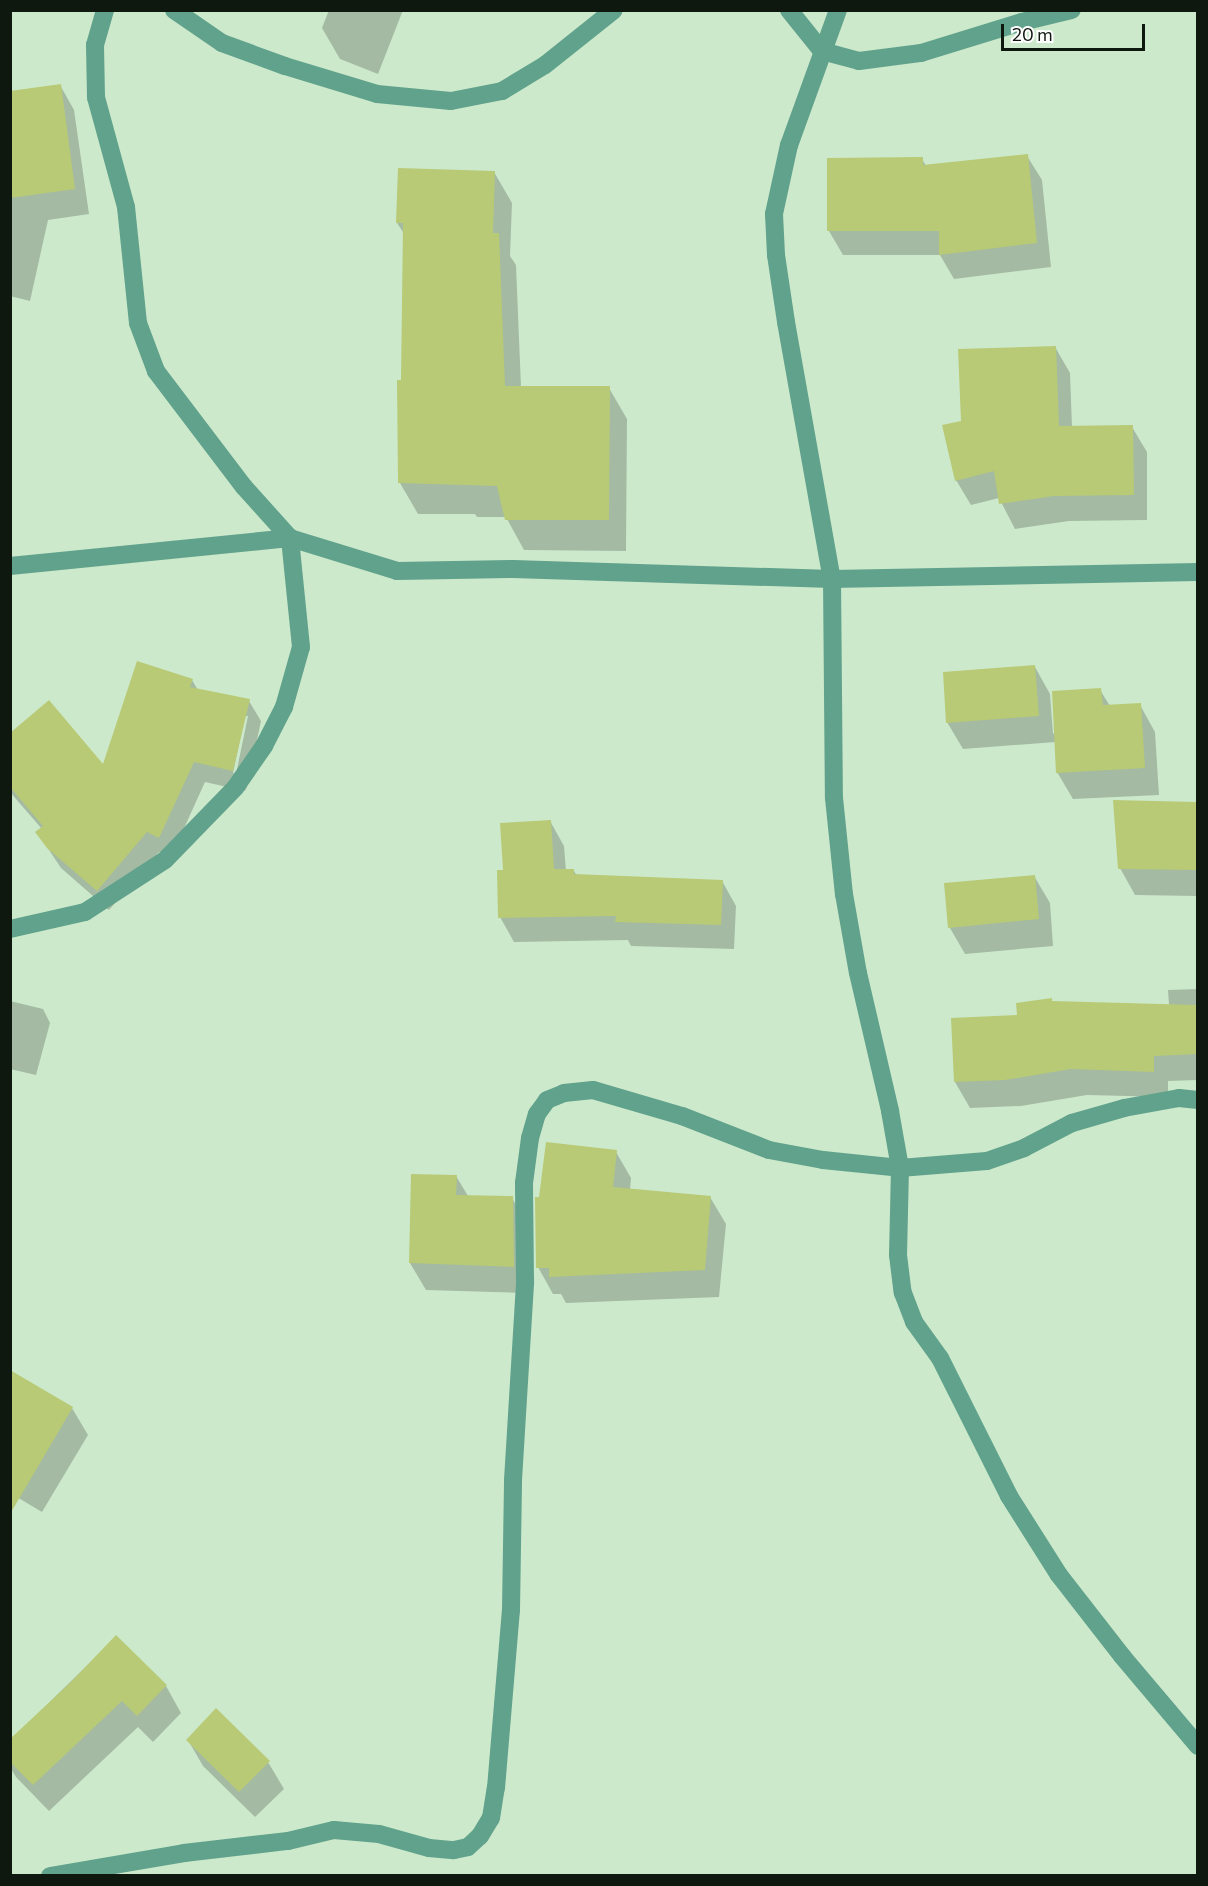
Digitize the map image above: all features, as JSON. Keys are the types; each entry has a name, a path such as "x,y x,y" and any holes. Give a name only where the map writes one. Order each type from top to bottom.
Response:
{"street":[{"path":"10,929 86,912 132,884 165,860 235,788 264,746 285,707 301,648 290,538 244,487 156,371 138,323 126,207 96,97 94,45 105,10"},
{"path":"174,10 222,43 285,66 377,94 451,101 502,92 545,65 614,10"},
{"path":"789,10 822,51 859,61 921,53 1022,22 1072,10"},
{"path":"838,10 789,145 774,214 776,255 832,579 834,798 844,894 900,1168 898,1255 903,1293 914,1322 940,1358 1009,1496 1059,1575 1122,1656 1197,1746"},
{"path":"10,566 290,538 397,571 513,569 832,579 1197,572"},
{"path":"50,1875 184,1853 288,1841 334,1830 380,1834 429,1848 454,1850 468,1847 480,1836 491,1818 496,1788 511,1610 513,1480 525,1281 524,1183 530,1138 537,1114 547,1100 564,1093 593,1090 682,1116 769,1149 823,1160 900,1168 987,1161 1024,1148 1072,1123 1114,1111 1179,1098 1197,1100"}],"building":[{"path":"61,84 75,189 10,198 10,91"},
{"path":"1028,154 1037,243 939,255 939,231 827,231 827,158 923,157 923,165"},
{"path":"398,168 495,171 493,233 499,233 505,386 610,386 609,520 505,520 497,486 398,483 397,380 401,380 403,223 396,223"},
{"path":"1056,346 1059,426 1133,425 1134,495 1054,496 999,504 994,471 955,481 942,425 961,421 958,349"},
{"path":"137,661 193,679 190,687 250,699 233,771 194,762 159,838 147,832 97,891 47,848 35,832 43,826 10,787 10,733 49,700 103,764"},
{"path":"1035,665 1039,716 946,723 943,672"},
{"path":"1101,688 1103,705 1141,703 1145,768 1056,773 1052,691"},
{"path":"1113,800 1197,802 1197,870 1118,869"},
{"path":"551,820 554,869 574,869 574,874 723,880 721,925 615,922 616,916 498,918 497,870 503,870 500,823"},
{"path":"1035,875 1039,919 948,928 944,883"},
{"path":"1052,998 1052,1001 1197,1005 1197,1054 1154,1056 1154,1072 1071,1069 1005,1080 954,1082 951,1018 1017,1015 1016,1003"},
{"path":"546,1142 617,1150 613,1187 711,1196 705,1270 549,1277 549,1268 536,1268 535,1197 539,1197"},
{"path":"411,1174 457,1175 456,1195 513,1196 514,1267 409,1263"},
{"path":"10,1370 73,1407 10,1514"},
{"path":"116,1635 167,1685 137,1716 122,1701 33,1785 10,1762 10,1739 72,1681"},
{"path":"216,1708 270,1761 239,1792 186,1740"}]}
